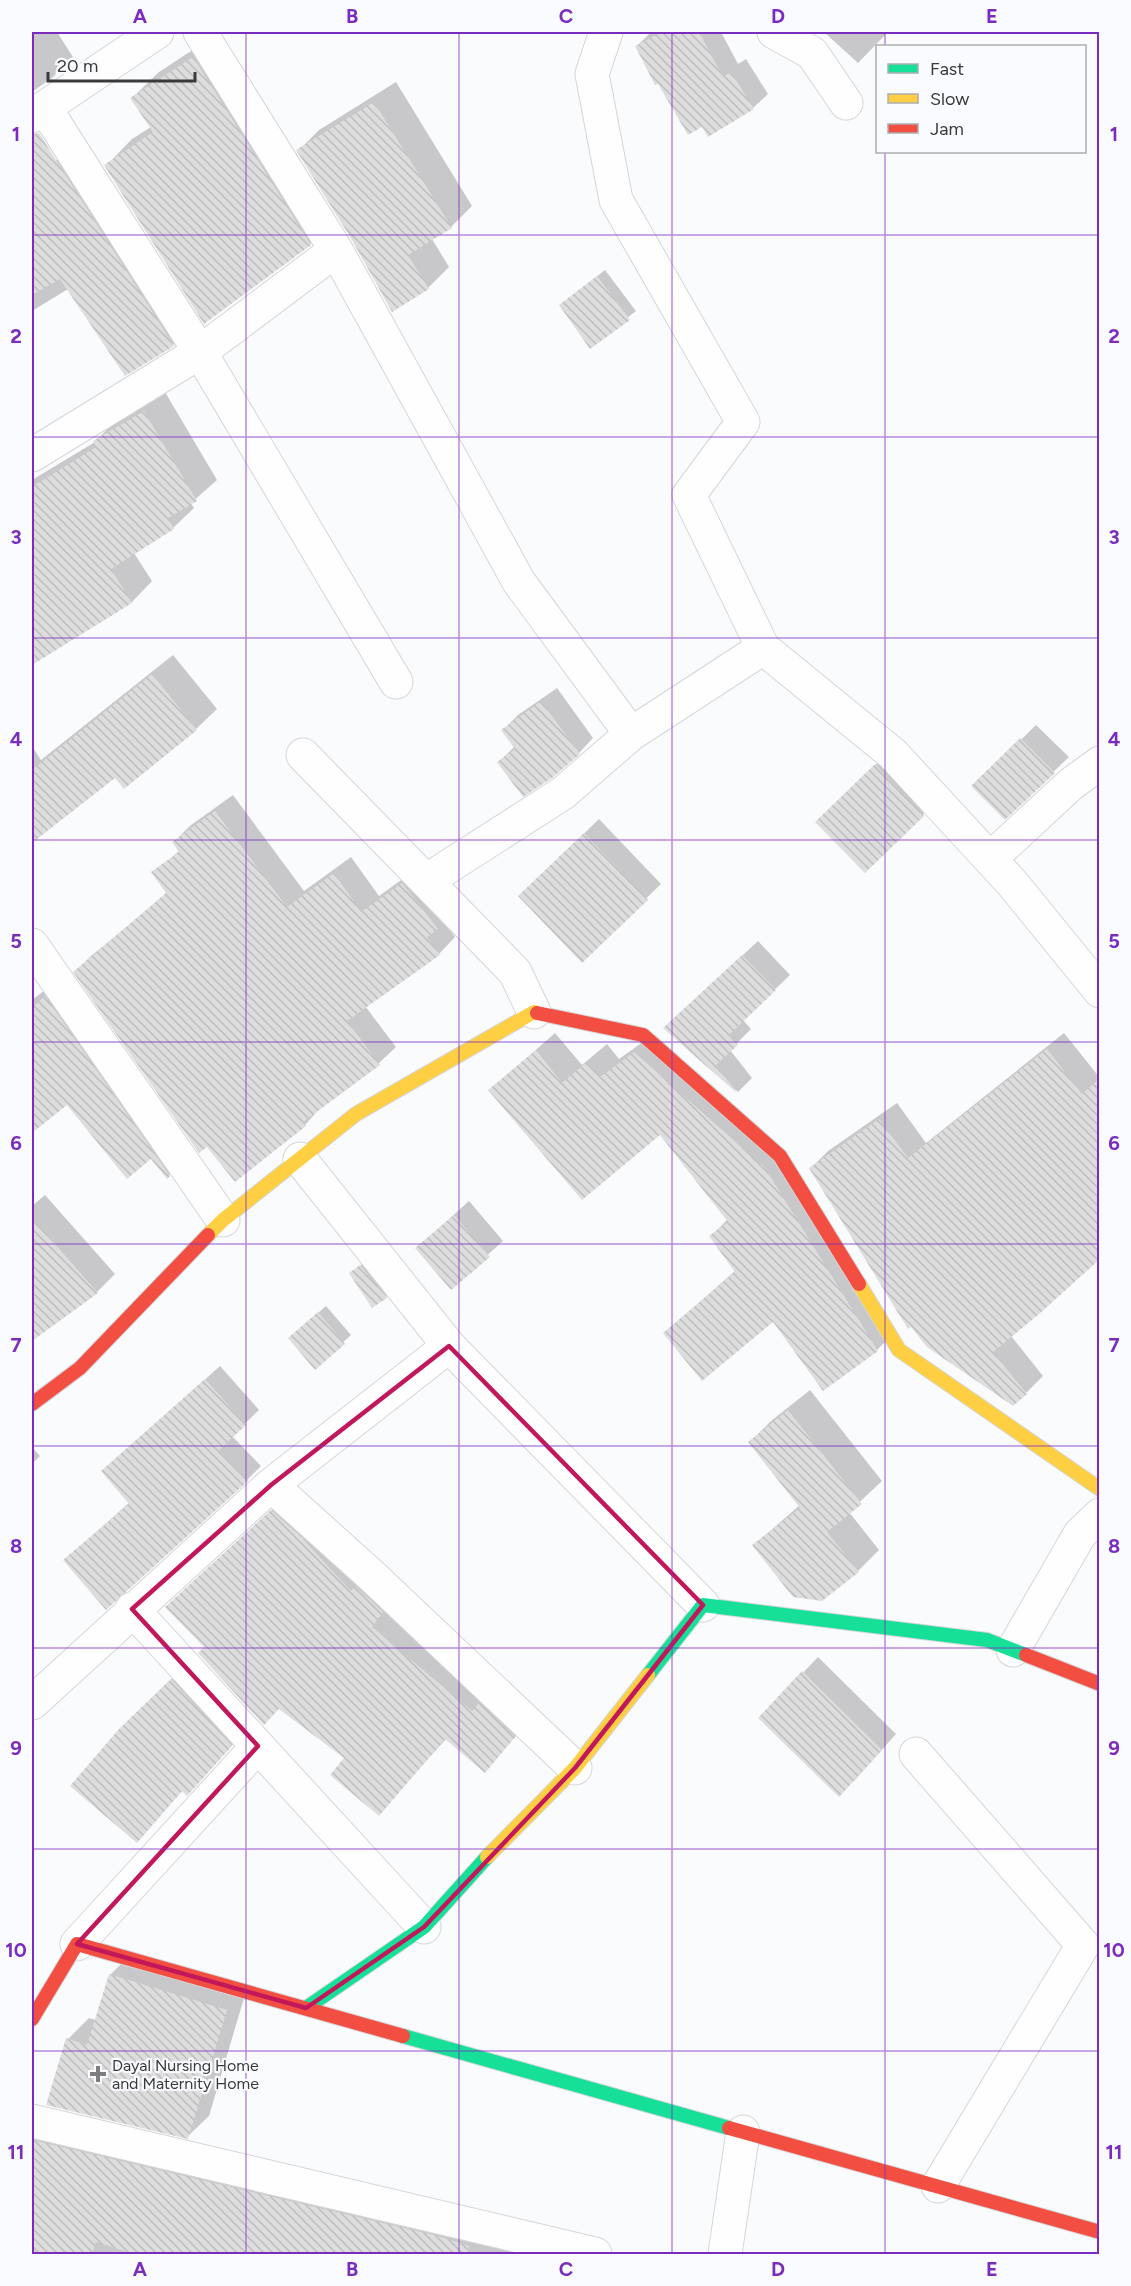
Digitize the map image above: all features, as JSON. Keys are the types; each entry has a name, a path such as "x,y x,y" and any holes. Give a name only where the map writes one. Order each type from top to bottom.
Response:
{"street":[{"path":"157,32 38,112 200,352 396,682"},
{"path":"200,32 336,250 519,582 631,734"},
{"path":"606,32 592,74 616,200 743,422 689,495 763,648 893,754 990,859 1100,991"},
{"path":"774,32 812,53 846,103"},
{"path":"32,455 200,352 336,250"},
{"path":"426,881 563,793 631,734 763,648"},
{"path":"303,755 515,972 534,1012"},
{"path":"990,859 1071,784 1100,763"},
{"path":"32,945 223,1220"},
{"path":"32,1404 80,1368 223,1220 356,1114 534,1012 643,1035 780,1156 899,1350 1100,1489"},
{"path":"300,1159 448,1346 703,1605 987,1640 1100,1684"},
{"path":"32,1702 271,1485 448,1346"},
{"path":"271,1485 371,1575 575,1768"},
{"path":"1013,1650 1080,1534 1100,1515"},
{"path":"306,2008 424,1927 510,1832 575,1768 703,1605"},
{"path":"132,1609 424,1927"},
{"path":"32,2019 77,1944 258,1746"},
{"path":"916,1755 1083,1945 938,2186"},
{"path":"77,1944 1100,2232"},
{"path":"32,2121 595,2254"},
{"path":"724,2254 743,2132"}],"highlighted area":[{"path":"449,1346 703,1605 575,1768 424,1927 306,2008 77,1944 258,1746 132,1609 271,1485"}],"building":[{"path":"662,32 699,32 723,77 731,72 754,109 708,137 702,127 688,135 658,84 655,85 635,46"},
{"path":"193,57 311,245 204,324 104,165 153,132 130,98"},
{"path":"374,102 452,228 408,255 429,289 392,312 352,240 296,150"},
{"path":"39,133 174,346 125,376 60,279 32,295 32,134"},
{"path":"597,276 630,320 590,349 559,305"},
{"path":"144,411 197,501 168,518 174,529 111,569 132,603 32,665 32,487 96,447 93,441"},
{"path":"152,674 197,730 124,789 115,778 32,843 32,770"},
{"path":"541,701 580,754 552,778 523,797 497,762 515,749 501,730"},
{"path":"1020,738 1055,773 1005,820 971,786"},
{"path":"875,764 924,816 865,873 815,822"},
{"path":"215,811 287,907 334,873 361,912 402,883 438,929 427,937 440,955 347,1021 380,1065 303,1122 306,1126 235,1182 207,1147 199,1153 73,972 166,893 151,872 179,852 172,842"},
{"path":"584,833 648,900 582,963 518,896"},
{"path":"742,955 776,990 729,1035 738,1045 716,1065 738,1094 663,1028"},
{"path":"45,996 170,1176 167,1179 151,1159 127,1179 67,1105 32,1133 32,1008"},
{"path":"1047,1049 1082,1094 1100,1078 1100,1259 993,1352 1027,1394 1013,1406 927,1347 911,1327 908,1329 809,1168 879,1119 908,1158"},
{"path":"536,1050 562,1083 587,1062 600,1077 634,1052 765,1168 878,1351 823,1391 773,1322 702,1381 663,1333 735,1272 709,1236 728,1222 660,1135 582,1200 488,1090"},
{"path":"454,1215 490,1257 451,1290 415,1248"},
{"path":"32,1218 98,1293 32,1341"},
{"path":"360,1265 387,1298 372,1308 349,1273"},
{"path":"318,1312 345,1344 315,1370 288,1338"},
{"path":"205,1379 246,1425 219,1450 248,1481 106,1610 63,1560 129,1504 101,1471"},
{"path":"788,1410 862,1504 827,1532 859,1572 822,1601 793,1597 752,1545 800,1508 748,1442"},
{"path":"271,1510 301,1537 351,1591 355,1586 383,1612 372,1627 472,1711 479,1703 515,1737 485,1773 445,1739 379,1816 330,1775 344,1758 279,1709 264,1725 198,1653 204,1647 165,1607"},
{"path":"802,1671 882,1750 839,1797 758,1718"},
{"path":"171,1679 232,1746 187,1796 182,1791 137,1843 70,1786 119,1729"},
{"path":"109,1974 227,2010 188,2139 46,2105 66,2038 87,2045"},
{"path":"32,2140 438,2236 469,2246 468,2254 134,2254 96,2242 92,2254 32,2254"}],"traffic: fast":[{"path":"648,1675 703,1605 987,1640 1026,1655"},
{"path":"306,2008 424,1927 487,1857"},
{"path":"403,2036 729,2128"}],"traffic: slow":[{"path":"208,1235 223,1220 356,1114 534,1012 537,1013"},
{"path":"859,1284 899,1350 1100,1489"},
{"path":"487,1857 575,1768 648,1675"}],"traffic: jam":[{"path":"537,1013 643,1035 780,1156 859,1284"},
{"path":"32,1404 80,1368 208,1235"},
{"path":"1026,1655 1100,1684"},
{"path":"32,2019 77,1944 403,2036"},
{"path":"729,2128 1100,2232"}],"place":[{"name":"Dayal Nursing Home and Maternity Home","path":"98,2074"}]}
